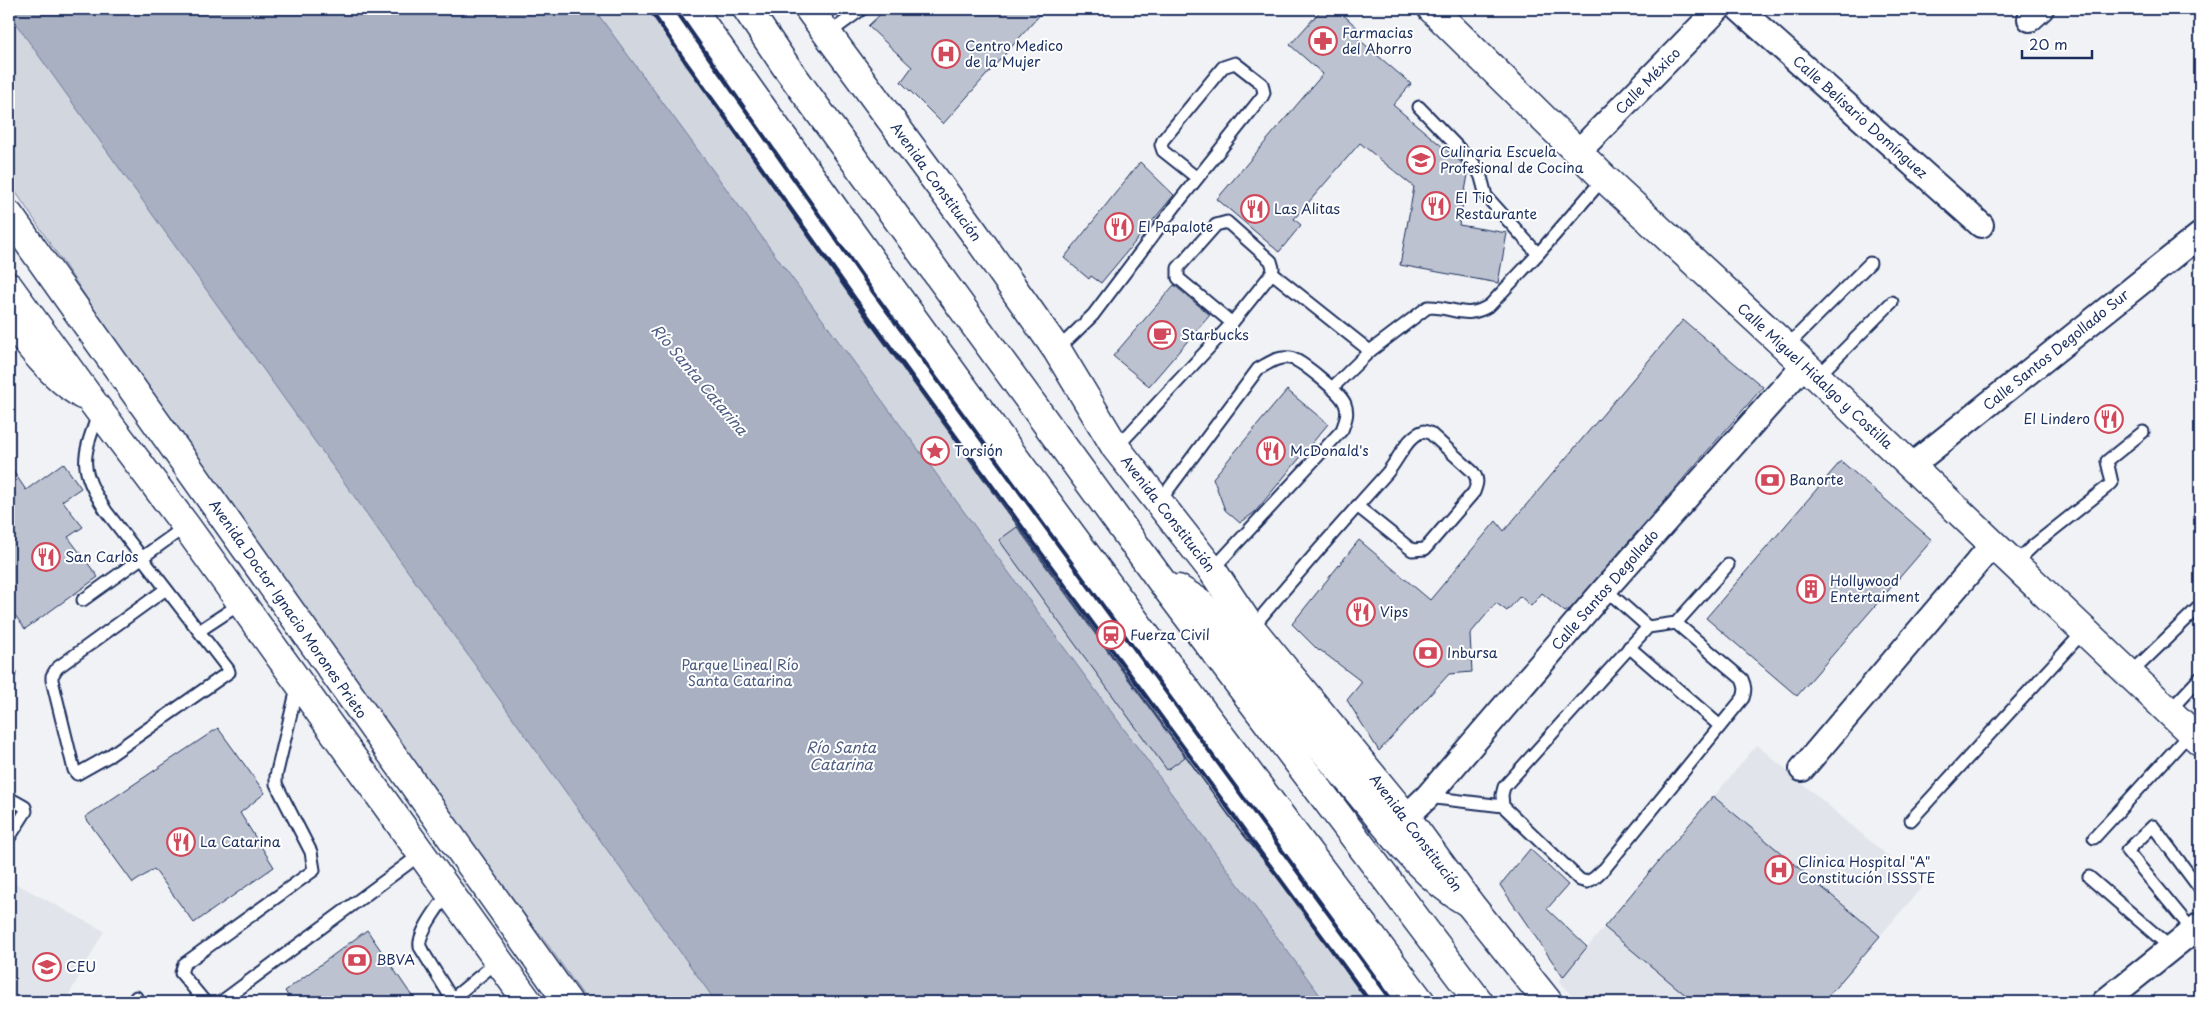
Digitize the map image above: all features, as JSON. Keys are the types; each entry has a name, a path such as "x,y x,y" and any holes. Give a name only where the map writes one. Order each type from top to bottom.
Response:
{"main road":[{"path":"666,9 862,287 1250,819 1308,892 1386,1002"},
{"path":"692,9 840,219 1168,668 1420,1002"},
{"path":"747,9 785,65 1162,582 1479,1002"},
{"name":"Avenida Constitución","path":"809,9 967,223 1057,350 1116,448 1212,570 1251,628 1406,817 1469,903 1548,1002"},
{"name":"Calle Miguel Hidalgo y Costilla","path":"1432,9 1604,178 1803,363 2196,737"},
{"name":"Avenida Doctor Ignacio Morones Prieto","path":"9,215 568,1002"},
{"path":"9,287 95,406 186,526 240,604 449,892 523,1000"},
{"path":"9,319 40,357 67,385 95,406"},
{"path":"1162,582 1187,594 1211,615 1379,816 1425,868 1447,889 1469,903"}],"street":[{"name":"Calle México","path":"1578,152 1718,9"},
{"name":"Calle Belisario Domínguez","path":"1739,9 1980,225"},
{"name":"Calle Santos Degollado Sur","path":"1911,466 2200,235"},
{"name":"Calle Santos Degollado","path":"1406,817 1427,797 1605,589 1803,363"},
{"path":"1802,769 1993,544"},
{"path":"2104,1002 2197,928"}],"lane":[{"path":"828,34 862,9"},
{"path":"1057,350 1093,315 1264,93 1262,84 1235,63 1223,67 1163,140 1161,145 1164,151 1198,178"},
{"path":"1419,107 1474,166 1481,177 1486,196 1538,254"},
{"path":"1332,388 1370,351 1421,310 1428,307 1470,314 1481,311 1490,305 1538,254 1604,178"},
{"path":"1116,448 1232,322 1272,272 1271,261 1227,222 1216,224 1178,268 1178,278 1232,322"},
{"path":"1803,363 1870,263"},
{"path":"1272,272 1370,351"},
{"path":"1803,363 1892,302"},
{"path":"1158,503 1258,370 1275,359 1291,358 1307,368 1332,388 1345,403 1347,416 1342,430 1212,570"},
{"path":"95,406 86,448 85,466 91,487 106,510 228,669 227,674 109,756 79,774 76,772 52,676 57,668 166,589"},
{"path":"1251,628 1357,506 1389,470 1412,438 1424,431 1466,466 1477,478 1478,483 1474,492 1424,549 1419,551 1412,550 1357,506"},
{"path":"2014,564 2034,545 2112,484 2107,461 2143,432"},
{"path":"83,600 186,526"},
{"path":"1503,806 1502,795 1504,787 1629,647 1648,627 1676,623 1728,565"},
{"path":"1605,589 1648,627"},
{"path":"199,632 240,604"},
{"path":"2130,674 2200,606"},
{"path":"1427,797 1503,806 1539,839 1574,876 1587,882 1594,878 1605,868 1743,698 1745,686 1742,679 1676,623"},
{"path":"1911,820 2084,631"},
{"path":"1629,647 1720,726"},
{"path":"2169,711 2200,678"},
{"path":"205,1002 182,974 184,964 310,875 314,870 311,852 276,784 276,776 298,683"},
{"path":"2094,838 2196,737"},
{"path":"9,798 25,807 26,811 9,838"},
{"path":"2197,928 2127,851 2153,826 2200,889"},
{"path":"221,1002 421,854"},
{"path":"2089,877 2171,948"},
{"path":"449,892 423,932 419,943 420,948 452,999 498,961"}],"shaded area":[{"name":"Clinica Hospital \"A\" Constitución ISSSTE","path":"1757,745 1923,886 1823,1002 1577,1002 1559,981"},
{"name":"CEU","path":"9,880 104,931 65,1002 9,1002"}],"green space":[{"name":"Río Santa Catarina","path":"9,9 662,9 1390,1002 588,1002 543,938 484,865 145,385 9,182"}],"water":[{"name":"Río Santa Catarina","path":"9,9 594,9 1325,1002 716,1002 9,14"}],"building":[{"name":"Centro Medico de la Mujer","path":"886,9 1045,9 943,124 901,82 912,67 868,26"},
{"path":"1322,9 1337,9 1361,31 1356,37 1411,84 1393,105 1469,169 1459,225 1507,233 1498,283 1400,265 1414,187 1360,143 1294,219 1301,225 1279,252 1217,199 1323,74 1290,45"},
{"name":"El Papalote","path":"1140,162 1174,195 1101,283 1091,276 1089,279 1064,258"},
{"name":"Starbucks","path":"1174,285 1210,315 1149,386 1113,356"},
{"path":"1683,320 1763,387 1571,608 1565,612 1542,593 1531,606 1520,596 1507,611 1496,603 1470,634 1472,672 1449,674 1379,751 1347,700 1362,682 1319,651 1292,624 1359,540 1430,600 1496,521 1504,531"},
{"name":"McDonald's","path":"1287,390 1328,424 1255,512 1240,523 1225,510 1213,478"},
{"name":"Hollywood Entertaiment","path":"1841,461 1932,540 1797,696 1706,618"},
{"name":"San Carlos","path":"63,463 81,488 62,501 83,527 68,537 98,577 25,629 9,607 9,465 26,490"},
{"path":"1017,527 1185,757 1167,770 999,540"},
{"name":"La Catarina","path":"218,728 265,793 240,813 274,867 194,923 154,869 133,883 85,817"},
{"name":"Clinica Hospital \"A\" Constitución ISSSTE","path":"1713,796 1880,936 1823,1002 1694,1002 1604,927"},
{"path":"1530,849 1568,885 1547,909 1587,947 1563,977 1500,885"},
{"name":"BBVA","path":"367,930 416,1002 292,1002 285,991"}],"railway":[{"path":"650,9 856,300 1370,1002"},
{"path":"675,9 871,289 1393,1002"}],"place":[{"name":"Farmacias del Ahorro","path":"1323,41"},
{"name":"Centro Medico de la Mujer","path":"946,54"},
{"name":"Culinaria Escuela Profesional de Cocina","path":"1421,160"},
{"name":"El Tio Restaurante","path":"1436,206"},
{"name":"Las Alitas","path":"1255,209"},
{"name":"El Papalote","path":"1119,227"},
{"name":"Starbucks","path":"1162,335"},
{"name":"El Lindero","path":"2109,419"},
{"name":"Torsión","path":"935,451"},
{"name":"McDonald's","path":"1271,451"},
{"name":"Banorte","path":"1770,480"},
{"name":"San Carlos","path":"46,557"},
{"name":"Hollywood Entertaiment","path":"1811,589"},
{"name":"Vips","path":"1361,612"},
{"name":"Fuerza Civil","path":"1111,635"},
{"name":"Inbursa","path":"1428,653"},
{"name":"La Catarina","path":"181,842"},
{"name":"Clinica Hospital \"A\" Constitución ISSSTE","path":"1779,870"},
{"name":"BBVA","path":"357,960"},
{"name":"CEU","path":"47,967"}],"park label":[{"name":"Parque Lineal Río Santa Catarina","path":"740,674"}]}
